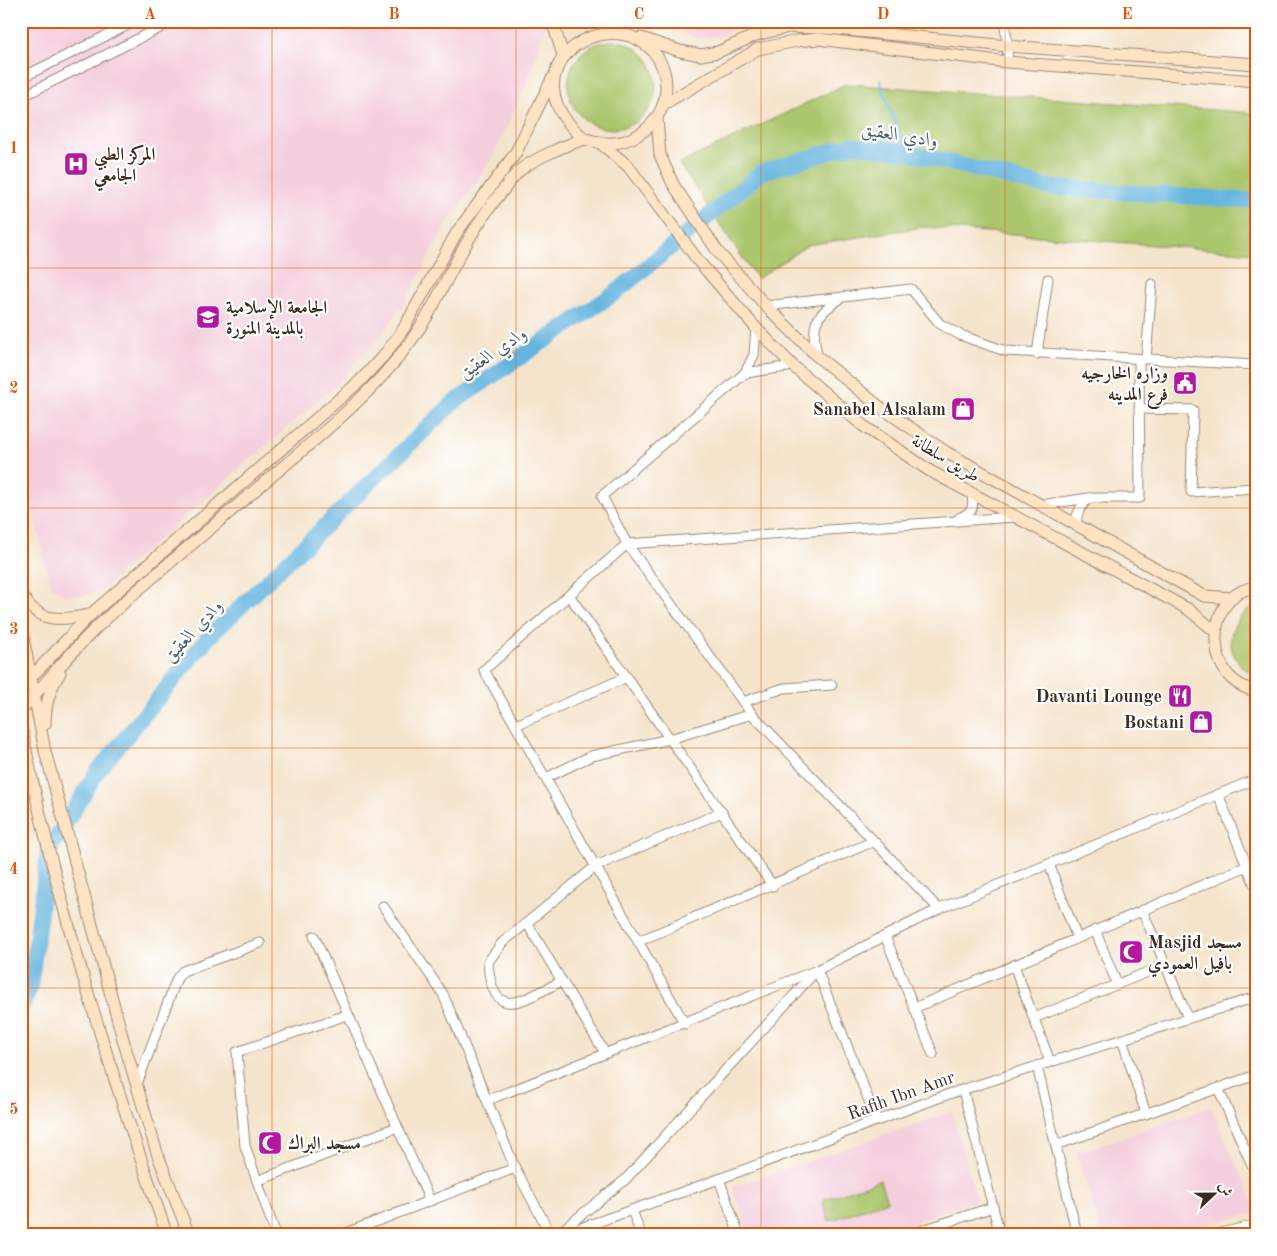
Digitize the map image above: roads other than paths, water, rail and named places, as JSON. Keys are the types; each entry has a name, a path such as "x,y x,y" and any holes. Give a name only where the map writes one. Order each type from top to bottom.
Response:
{"main road":[{"path":"552,21 563,55"},
{"path":"556,70 554,96 560,112 570,127 584,138 599,142 616,143 631,139 646,131 657,119 664,104 666,88 664,72 658,56 647,44 628,33 615,21"},
{"path":"21,688 90,615 360,381 385,354 404,328 462,224 515,154 563,55 582,37 598,31 628,33 680,51 701,54 718,52 756,35 789,28 826,28 1008,46 1256,64"},
{"path":"664,104 758,49 797,41 818,40 1007,62 1256,81"},
{"name":"طريق سلطانة","path":"657,119 660,155 673,184 718,252 766,306 818,356 880,407 938,447 1077,527 1204,596 1233,598"},
{"path":"21,710 78,647 369,391 416,336 470,236 484,214 519,171 534,161 584,138"},
{"name":"طريق سلطانة","path":"599,142 628,166 700,264 756,328 792,366 862,425 930,471 1188,609 1215,631"},
{"path":"1254,586 1233,598 1221,612 1215,631 1216,654 1229,677 1242,686 1256,692"},
{"path":"21,594 35,612 45,616 67,618 90,615"},
{"path":"21,627 45,751 124,1043 157,1152 190,1235"},
{"path":"45,751 45,710 50,694 58,676 78,647"},
{"path":"21,726 79,965 131,1131 167,1235"},
{"path":"21,753 29,765"}],"street":[{"path":"21,78 136,21"},
{"path":"21,97 174,21"},
{"path":"1004,21 1008,46 1007,62"},
{"path":"1037,354 1048,279"},
{"path":"1040,505 1089,498 1140,498 1139,409 1142,359 1152,284"},
{"path":"766,306 912,289 940,324 960,335 1005,351 1256,365"},
{"path":"818,356 814,340 815,325 820,314 842,297"},
{"path":"756,328 755,350 745,373 602,496 627,544 752,714 872,842 939,909"},
{"path":"745,373 792,366"},
{"path":"1139,409 1193,410 1191,492 1256,488"},
{"path":"956,520 971,512 974,507 972,494"},
{"path":"1077,527 1076,517 1081,506 1089,498"},
{"path":"685,1024 484,670 627,544 1014,516"},
{"path":"569,594 773,886"},
{"path":"516,726 627,677"},
{"path":"743,702 784,688 832,685"},
{"path":"546,778 591,756 670,739 752,714"},
{"path":"488,1100 818,970 939,909 1256,779"},
{"path":"1218,794 1256,888"},
{"path":"562,981 517,1002 506,1004 500,1000 489,977 488,962 502,943 596,866 722,812"},
{"path":"639,941 773,886 872,842"},
{"path":"1049,864 1077,938"},
{"path":"914,1008 1247,866"},
{"path":"383,906 443,994 515,1168 551,1235"},
{"path":"1142,910 1188,1018"},
{"path":"527,923 605,1053"},
{"path":"1095,930 1117,984"},
{"path":"314,936 430,1201"},
{"path":"886,936 933,1054"},
{"path":"136,1084 177,978 183,971 260,942"},
{"path":"1014,965 1050,1062"},
{"path":"1034,1018 1165,965"},
{"path":"818,970 877,1121"},
{"path":"556,1235 625,1180 818,970"},
{"name":"Rafih Ibn Amr","path":"560,1235 963,1090 1256,997"},
{"path":"276,1235 245,1146 237,1052 347,1014"},
{"path":"1122,1039 1146,1114"},
{"path":"1037,1066 1077,1235"},
{"path":"1056,1145 1256,1076"},
{"path":"1218,1088 1256,1174"},
{"path":"963,1090 1000,1235"},
{"path":"257,1181 397,1127"},
{"path":"341,1235 515,1168"},
{"path":"719,1179 739,1235"},
{"path":"908,1235 993,1207"},
{"path":"632,1210 641,1235"},
{"path":"1212,1235 1256,1224"}],"waterway":[{"path":"880,80 889,108 908,152"},
{"name":"وادي العقيق","path":"21,1009 30,988 48,852 97,772 207,639 453,403 615,293 762,172 852,145 908,152 1046,187 1256,201"}],"place":[{"name":"المركز الطبي الجامعي","path":"76,164"},
{"name":"الجامعة الإسلامية بالمدينة المنورة","path":"208,317"},
{"name":"وزاره الخارجيه فرع المدينه","path":"1185,383"},
{"name":"Sanabel Alsalam","path":"963,409"},
{"name":"Davanti Lounge","path":"1180,696"},
{"name":"Bostani","path":"1201,722"},
{"name":"Masjid مسجد بافيل العمودي","path":"1131,952"},
{"name":"مسجد البراك","path":"270,1143"}]}
